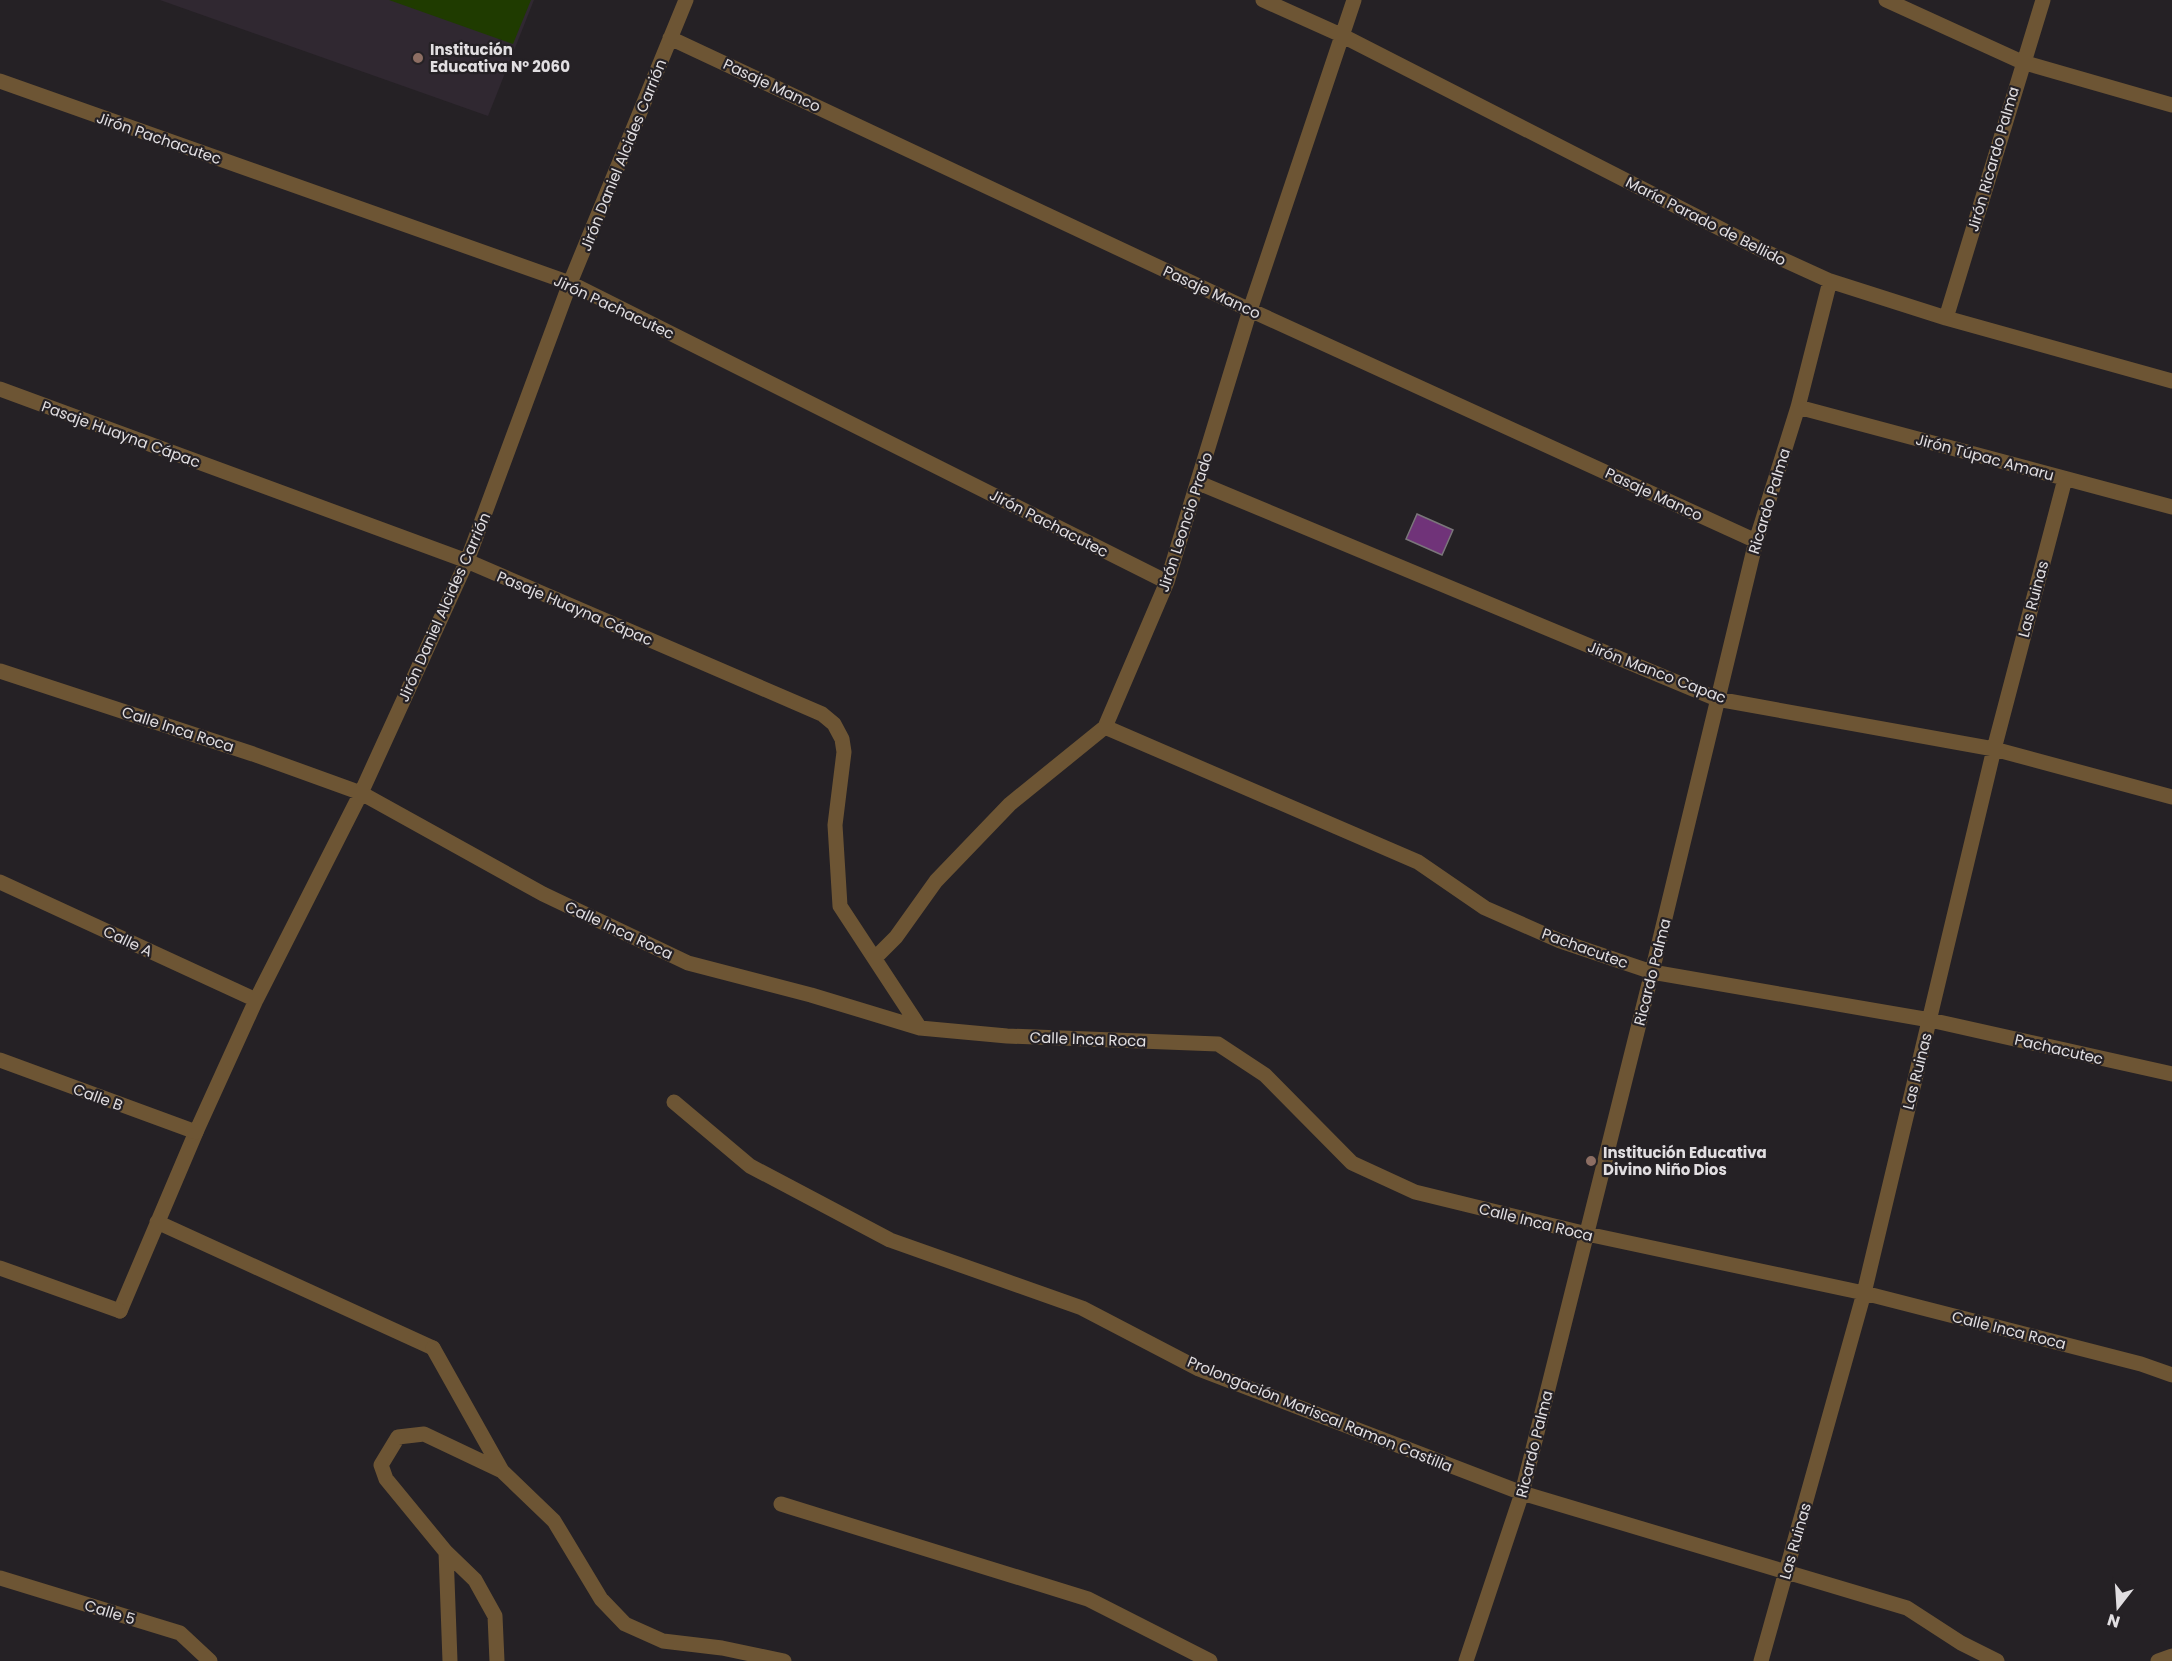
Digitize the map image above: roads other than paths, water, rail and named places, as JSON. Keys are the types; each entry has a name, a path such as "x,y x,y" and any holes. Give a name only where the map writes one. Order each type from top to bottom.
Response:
{"street":[{"name":"Jirón Daniel Alcides Carrión","path":"0,1268 120,1311 196,1132 256,1000 361,793 467,561 570,283 686,0"},
{"name":"María Parado de Bellido","path":"1263,0 1341,35 1764,251 1830,281 1946,318 2172,381"},
{"name":"Jirón Leoncio Prado","path":"874,958 896,937 936,881 1010,804 1106,727 1167,582 1250,310 1354,0"},
{"path":"1886,0 2022,62 2172,105"},
{"name":"Jirón Ricardo Palma","path":"1946,318 2022,62 2043,0"},
{"name":"Pasaje Manco","path":"670,38 1250,310 1756,541"},
{"name":"Jirón Pachacutec","path":"0,81 570,283 1167,582"},
{"name":"Ricardo Palma","path":"1466,1661 1521,1493 1652,972 1756,541 1798,407 1830,281"},
{"name":"Pasaje Huayna Cápac","path":"0,389 467,561 822,714 834,724 842,739 844,752 835,825 840,906 920,1029"},
{"name":"Jirón Túpac Amaru","path":"1798,407 2172,507"},
{"name":"Las Ruinas","path":"1761,1661 1864,1293 1994,749 2065,479"},
{"name":"Jirón Manco Capac","path":"1198,483 1717,699 1994,749 2172,797"},
{"name":"Calle Inca Roca","path":"0,671 253,754 361,793 543,894 688,963 811,995 920,1029 1007,1036 1218,1044 1265,1075 1352,1163 1415,1192 1587,1234 1864,1293 2141,1364 2172,1375"},
{"name":"Pachacutec","path":"1106,727 1418,862 1485,908 1560,941 1652,972 1929,1020 2172,1074"},
{"name":"Calle A","path":"0,882 256,1000"},
{"name":"Calle B","path":"0,1060 196,1132"},
{"name":"Prolongación Mariscal Ramon Castilla","path":"674,1102 750,1166 890,1240 1082,1308 1199,1369 1521,1493 1907,1608 1961,1643 1997,1661"},
{"path":"157,1222 433,1348 502,1471 554,1521 601,1599 625,1624 663,1641 722,1648 784,1661"},
{"path":"497,1661 495,1616 475,1580 446,1552 386,1479 381,1466 398,1437 424,1434 502,1471"},
{"path":"781,1504 1088,1599 1210,1661"},
{"path":"446,1552 450,1661"},
{"name":"Calle 5","path":"0,1578 180,1633 210,1661"},
{"path":"2158,1661 2172,1656"}],"place":[{"name":"Institución Educativa Nº 2060","path":"418,58"},
{"name":"Institución Educativa Divino Niño Dios","path":"1591,1161"}]}
